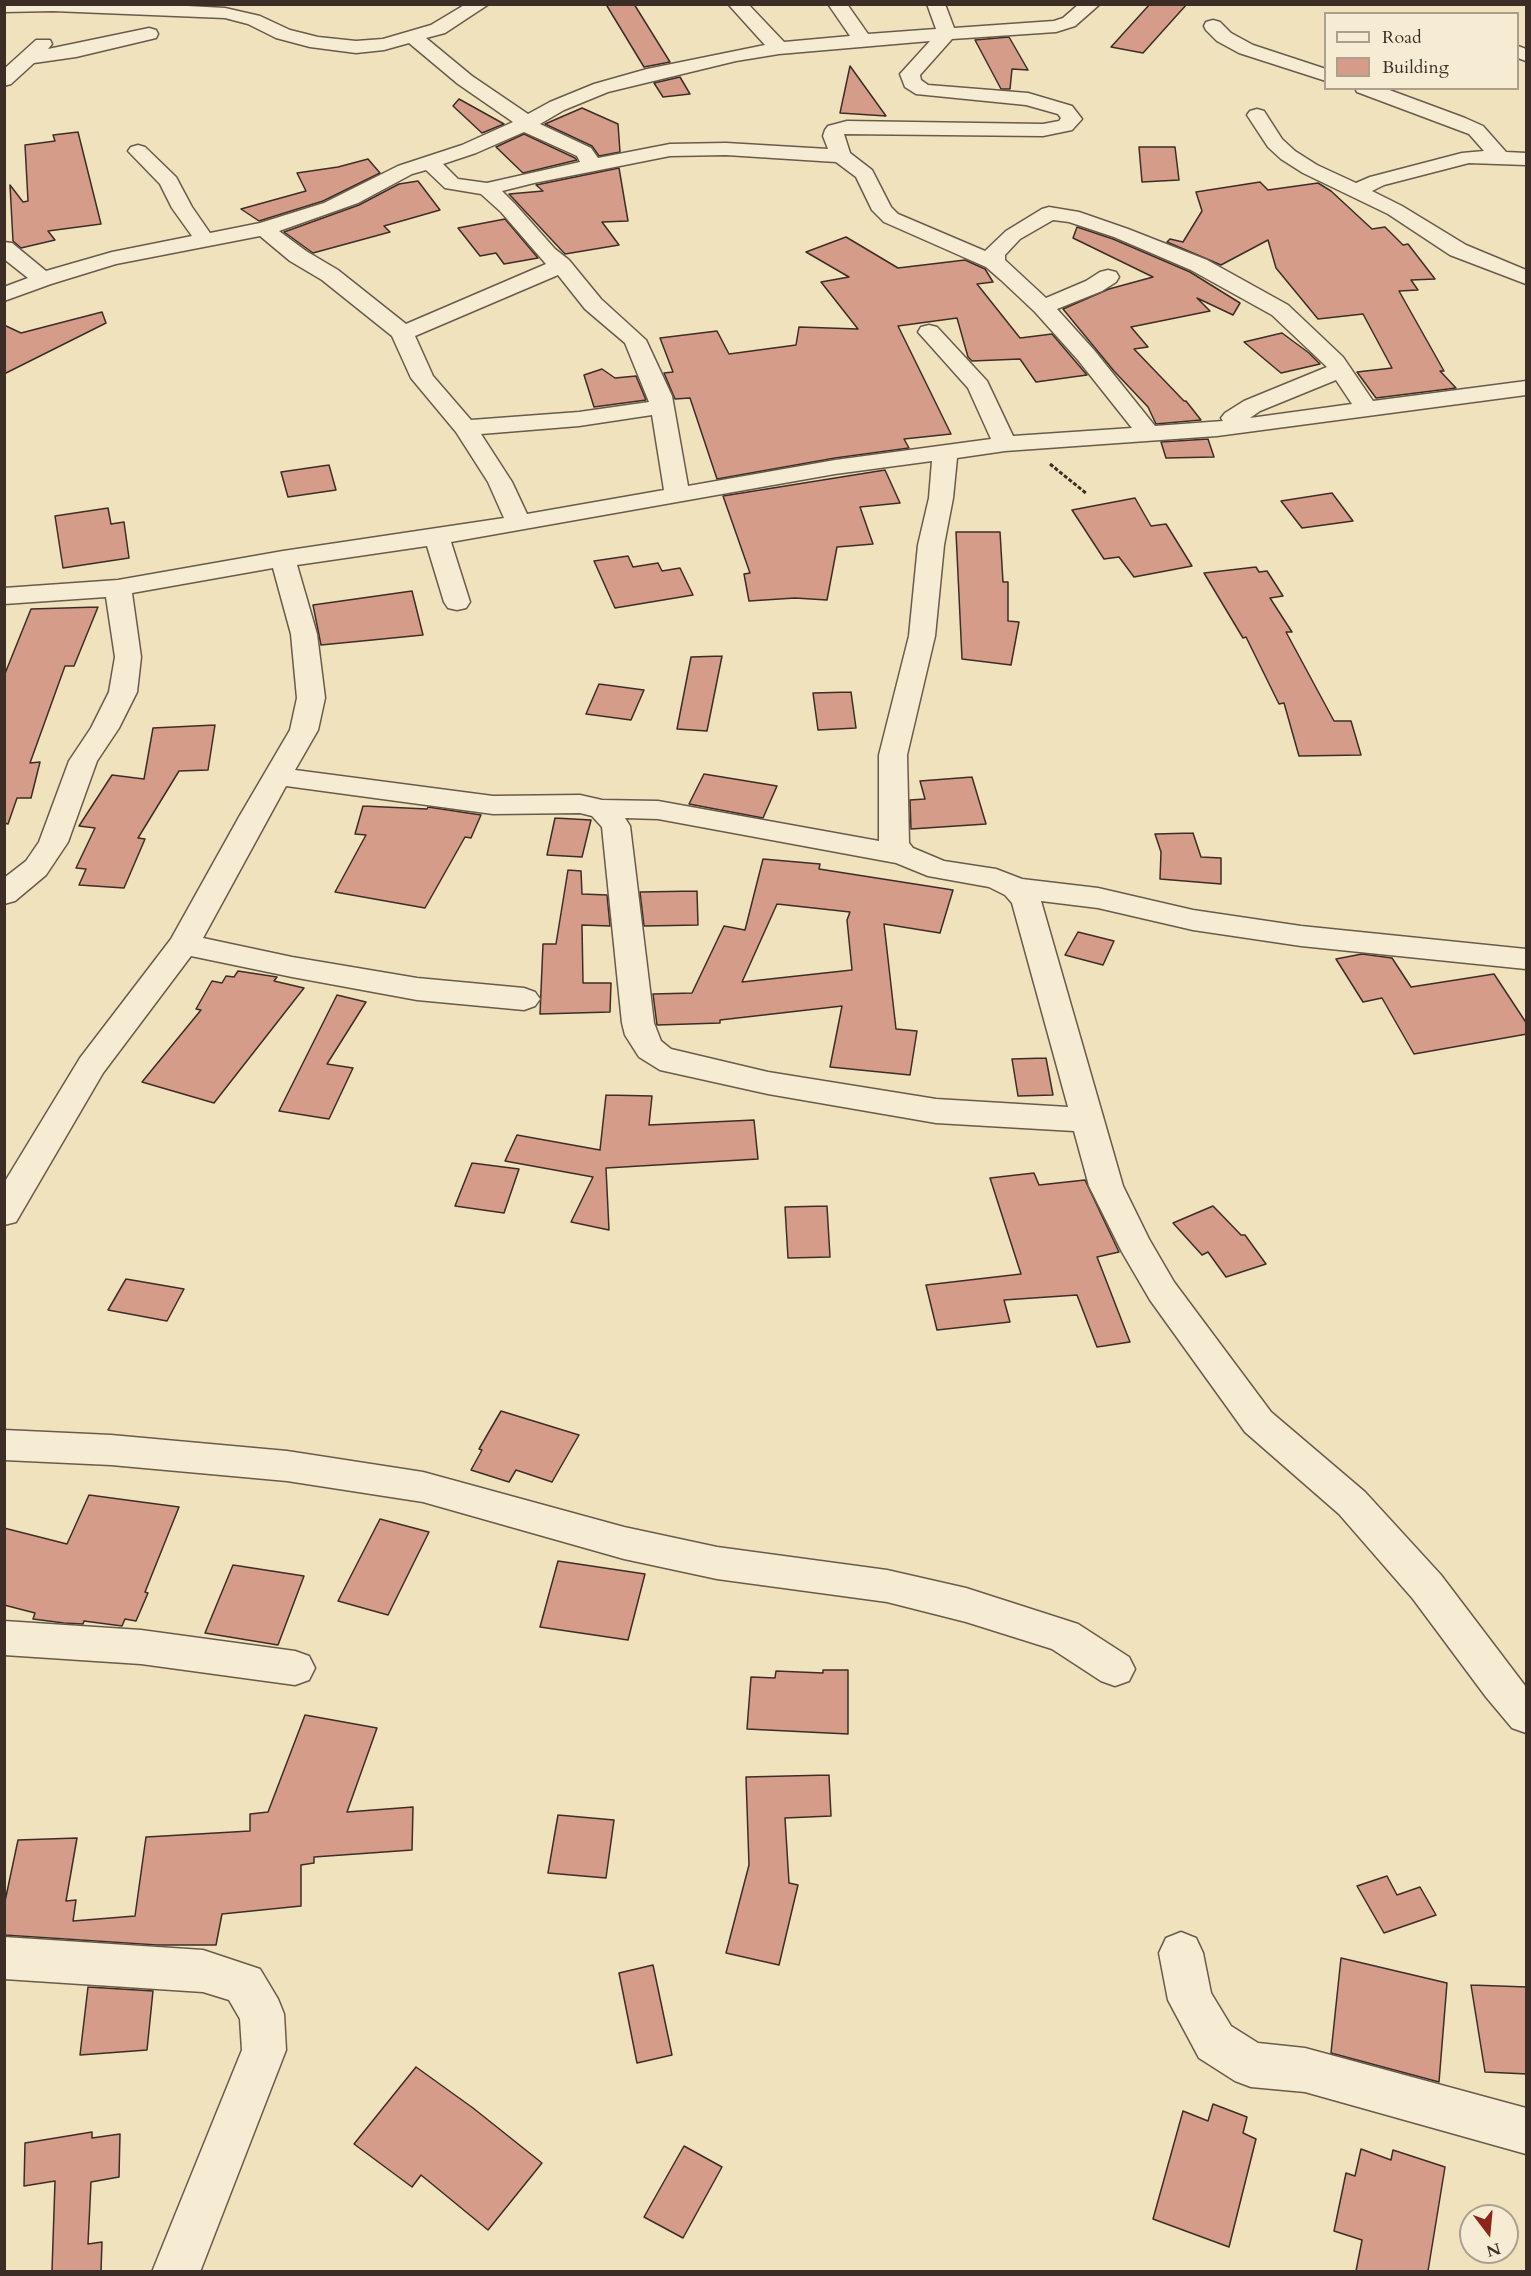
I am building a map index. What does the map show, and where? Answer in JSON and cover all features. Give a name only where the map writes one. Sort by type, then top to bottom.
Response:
[{"type":"street","points":[[4,7],[195,10],[225,13],[254,20],[283,34],[317,43],[356,47],[384,44],[438,29],[480,4]]},
{"type":"street","points":[[738,4],[779,48]]},
{"type":"street","points":[[837,4],[863,39]]},
{"type":"street","points":[[936,4],[947,33]]},
{"type":"street","points":[[4,295],[43,279],[112,258],[264,229],[351,199],[405,170],[469,149],[557,106],[601,88],[638,77],[736,55],[779,48],[863,39],[1056,26],[1069,22],[1091,4]]},
{"type":"street","points":[[4,80],[28,58],[74,8]]},
{"type":"street","points":[[1213,26],[1224,37],[1246,49],[1324,74]]},
{"type":"street","points":[[947,33],[910,74],[912,83],[923,90],[1029,99],[1065,110],[1072,119],[1065,126],[1043,130],[847,127],[835,130],[833,136],[841,156],[865,174],[882,210],[891,218],[994,262],[1043,307],[1086,355],[1148,434]]},
{"type":"street","points":[[28,58],[68,52],[149,34]]},
{"type":"street","points":[[414,37],[465,80],[524,124],[584,152],[593,166]]},
{"type":"street","points":[[1370,90],[1476,130],[1500,158]]},
{"type":"street","points":[[1257,115],[1275,142],[1288,155],[1310,169],[1395,210],[1458,250],[1527,278]]},
{"type":"street","points":[[429,162],[452,184],[487,189],[642,154],[697,149],[760,150],[841,156]]},
{"type":"street","points":[[138,151],[168,181],[182,208],[204,239]]},
{"type":"street","points":[[1357,191],[1377,181],[1453,160],[1469,157],[1527,159]]},
{"type":"street","points":[[487,189],[508,208],[547,254],[561,265],[593,304],[635,340],[657,388],[677,494]]},
{"type":"street","points":[[994,262],[994,253],[1013,234],[1049,213],[1072,216],[1199,265],[1260,297],[1285,315],[1341,370],[1366,408]]},
{"type":"street","points":[[264,229],[298,256],[330,275],[403,333],[406,345],[423,378],[465,428],[500,482],[518,521]]},
{"type":"street","points":[[4,248],[43,279]]},
{"type":"street","points":[[403,333],[475,304],[561,265]]},
{"type":"street","points":[[1043,307],[1094,286],[1108,277]]},
{"type":"street","points":[[929,332],[979,386],[1014,443]]},
{"type":"street","points":[[1217,429],[1252,406],[1341,370]]},
{"type":"street","points":[[4,596],[118,588],[283,559],[437,537],[835,467],[1014,443],[1217,429],[1527,388]]},
{"type":"street","points":[[465,428],[579,419],[662,407]]},
{"type":"street","points":[[903,855],[894,844],[892,832],[894,755],[922,636],[945,452]]},
{"type":"street","points":[[437,537],[457,603]]},
{"type":"street","points":[[7,1202],[91,1066],[184,944],[252,817],[304,729],[311,698],[304,634],[283,559]]},
{"type":"street","points":[[4,894],[36,868],[53,842],[83,761],[105,728],[123,692],[128,657],[118,588]]},
{"type":"street","points":[[278,776],[493,805],[580,804],[602,809],[658,810],[903,855],[938,869],[996,879],[1016,888],[1098,898],[1193,920],[1290,935],[1527,959]]},
{"type":"street","points":[[602,809],[616,826],[638,1023],[641,1035],[650,1049],[660,1057],[671,1062],[768,1083],[936,1111],[1087,1120]]},
{"type":"street","points":[[1016,888],[1026,901],[1106,1186],[1134,1243],[1162,1291],[1258,1422],[1352,1503],[1427,1587],[1500,1685],[1527,1715]]},
{"type":"street","points":[[184,944],[292,967],[417,989],[524,999]]},
{"type":"street","points":[[4,1445],[111,1450],[263,1463],[423,1487],[624,1543],[717,1563],[887,1586],[966,1605],[1064,1636],[1115,1669]]},
{"type":"street","points":[[4,1638],[141,1647],[295,1668]]},
{"type":"street","points":[[1181,1953],[1190,2000],[1215,2042],[1251,2065],[1305,2070],[1527,2131]]},
{"type":"street","points":[[4,1958],[203,1971],[244,1984],[262,2014],[264,2050],[176,2271]]},
{"type":"path","points":[[1014,443],[1088,494]]},
{"type":"building","points":[[608,4],[634,4],[670,62],[644,67],[607,6]]},
{"type":"building","points":[[1150,4],[1187,4],[1143,53],[1111,47]]},
{"type":"building","points":[[1009,37],[1028,70],[1012,69],[1010,89],[1001,89],[975,40]]},
{"type":"building","points":[[850,66],[886,116],[840,113]]},
{"type":"building","points":[[680,77],[690,94],[663,97],[654,83]]},
{"type":"building","points":[[459,99],[504,124],[482,133],[453,106]]},
{"type":"building","points":[[582,108],[618,124],[620,152],[599,156],[592,146],[545,124]]},
{"type":"building","points":[[78,132],[101,224],[48,231],[55,240],[21,248],[13,241],[10,185],[23,202],[28,201],[25,145],[55,141],[53,135]]},
{"type":"building","points":[[524,134],[577,160],[523,173],[496,147]]},
{"type":"building","points":[[1139,147],[1175,147],[1179,180],[1142,182]]},
{"type":"building","points":[[368,159],[380,173],[323,201],[259,221],[241,209],[306,191],[297,173],[338,167]]},
{"type":"building","points":[[619,168],[628,221],[602,222],[619,245],[565,254],[509,194],[543,191],[536,185]]},
{"type":"building","points":[[418,181],[440,210],[384,226],[390,232],[313,253],[284,232],[359,205],[399,184]]},
{"type":"building","points":[[1260,182],[1268,190],[1318,183],[1331,191],[1372,229],[1385,227],[1403,245],[1408,244],[1435,279],[1411,280],[1418,290],[1399,291],[1444,371],[1440,371],[1456,388],[1376,398],[1357,372],[1392,368],[1363,314],[1318,319],[1276,268],[1268,240],[1221,265],[1167,242],[1170,239],[1183,242],[1202,211],[1196,192]]},
{"type":"building","points":[[505,219],[538,258],[504,264],[496,253],[480,256],[458,228]]},
{"type":"building","points":[[1077,227],[1113,239],[1190,272],[1240,303],[1233,315],[1197,298],[1210,311],[1131,327],[1148,347],[1134,349],[1186,401],[1201,420],[1156,424],[1148,407],[1114,371],[1063,309],[1109,289],[1153,277],[1073,238]]},
{"type":"building","points":[[846,237],[898,268],[965,260],[985,269],[993,282],[977,284],[1020,338],[1052,334],[1087,375],[1036,382],[1020,359],[972,361],[968,357],[957,318],[898,326],[951,434],[904,439],[909,448],[835,458],[717,479],[690,398],[675,399],[664,373],[673,372],[660,338],[717,331],[729,354],[796,345],[799,327],[858,329],[821,282],[849,277],[806,252]]},
{"type":"building","points":[[102,312],[106,323],[4,374],[4,325],[21,333]]},
{"type":"building","points":[[1282,333],[1320,364],[1281,373],[1244,342]]},
{"type":"building","points":[[602,369],[615,378],[636,376],[646,400],[594,407],[584,375]]},
{"type":"building","points":[[1208,439],[1214,457],[1166,458],[1161,442]]},
{"type":"building","points":[[329,465],[336,490],[288,497],[281,472]]},
{"type":"building","points":[[885,470],[900,503],[860,507],[873,544],[837,547],[827,600],[795,598],[749,601],[744,574],[750,573],[723,496]]},
{"type":"building","points":[[1332,493],[1353,521],[1302,528],[1281,501]]},
{"type":"building","points":[[1135,498],[1151,526],[1166,524],[1192,566],[1134,577],[1119,557],[1104,559],[1072,510]]},
{"type":"building","points":[[108,508],[111,524],[124,522],[129,558],[63,568],[55,516]]},
{"type":"building","points":[[956,532],[1000,532],[1003,582],[1008,582],[1008,621],[1019,622],[1011,665],[962,659]]},
{"type":"building","points":[[628,556],[633,567],[658,563],[662,571],[680,568],[693,595],[615,608],[594,561]]},
{"type":"building","points":[[1256,567],[1259,572],[1267,571],[1283,596],[1270,598],[1292,632],[1286,632],[1334,721],[1351,721],[1361,755],[1299,756],[1284,703],[1279,704],[1246,637],[1243,638],[1204,573]]},
{"type":"building","points":[[412,591],[423,635],[321,645],[313,605]]},
{"type":"building","points":[[98,607],[74,666],[65,666],[30,763],[40,762],[31,798],[17,798],[8,824],[4,823],[4,676],[31,609]]},
{"type":"building","points":[[722,656],[707,731],[677,729],[691,657]]},
{"type":"building","points":[[599,684],[644,690],[631,720],[586,714]]},
{"type":"building","points":[[851,692],[856,728],[818,730],[813,693]]},
{"type":"building","points":[[215,725],[208,770],[179,771],[138,838],[145,839],[124,888],[79,885],[86,869],[76,868],[95,828],[79,826],[112,775],[144,779],[153,728]]},
{"type":"building","points":[[704,774],[777,786],[763,818],[689,804]]},
{"type":"building","points":[[972,777],[986,824],[911,829],[910,800],[925,799],[920,781]]},
{"type":"building","points":[[363,806],[427,809],[428,807],[481,815],[471,838],[465,837],[425,908],[335,892],[366,835],[355,834]]},
{"type":"building","points":[[555,818],[591,820],[582,857],[547,855]]},
{"type":"building","points":[[1193,833],[1201,857],[1221,858],[1221,884],[1160,879],[1161,852],[1155,834]]},
{"type":"building","points":[[763,859],[820,864],[819,869],[953,890],[940,933],[884,924],[896,1029],[917,1031],[910,1075],[830,1067],[842,1006],[720,1020],[720,1023],[657,1025],[653,994],[692,993],[724,926],[745,930]],"holes":[[[777,904],[850,912],[847,920],[852,970],[742,982]]]},
{"type":"building","points":[[568,870],[581,871],[582,894],[607,895],[610,926],[582,925],[583,983],[611,983],[610,1012],[540,1014],[543,944],[556,944]]},
{"type":"building","points":[[697,891],[698,925],[644,926],[640,892]]},
{"type":"building","points":[[1078,932],[1114,941],[1103,965],[1065,955]]},
{"type":"building","points":[[1362,954],[1392,958],[1411,987],[1494,974],[1527,1024],[1527,1034],[1414,1054],[1382,998],[1363,1002],[1336,959]]},
{"type":"building","points":[[238,971],[277,977],[274,981],[304,988],[214,1103],[142,1082],[201,1010],[196,1009],[212,981],[222,983],[226,976],[234,977]]},
{"type":"building","points":[[337,995],[366,1002],[327,1064],[353,1068],[329,1119],[279,1111]]},
{"type":"building","points":[[1046,1058],[1053,1095],[1018,1096],[1012,1059]]},
{"type":"building","points":[[606,1095],[652,1096],[649,1125],[754,1120],[758,1159],[606,1168],[609,1230],[571,1222],[593,1177],[505,1161],[517,1135],[600,1150]]},
{"type":"building","points":[[472,1163],[519,1169],[504,1213],[455,1206]]},
{"type":"building","points":[[1034,1173],[1039,1185],[1085,1180],[1119,1252],[1097,1257],[1130,1342],[1097,1347],[1077,1295],[1004,1300],[1010,1322],[937,1330],[926,1285],[1021,1274],[990,1178]]},
{"type":"building","points":[[827,1206],[830,1257],[788,1258],[785,1207]]},
{"type":"building","points":[[1213,1206],[1241,1235],[1245,1235],[1266,1264],[1226,1277],[1208,1252],[1202,1255],[1173,1223]]},
{"type":"building","points":[[126,1279],[184,1289],[167,1321],[108,1310]]},
{"type":"building","points":[[501,1411],[579,1435],[552,1482],[516,1470],[509,1482],[471,1470],[482,1450],[479,1449]]},
{"type":"building","points":[[89,1495],[179,1507],[145,1592],[148,1593],[136,1621],[125,1619],[122,1626],[84,1621],[83,1624],[64,1623],[33,1619],[35,1613],[4,1605],[4,1528],[67,1544]]},
{"type":"building","points":[[380,1519],[429,1532],[388,1615],[338,1601]]},
{"type":"building","points":[[558,1561],[645,1574],[628,1640],[540,1627]]},
{"type":"building","points":[[233,1565],[304,1576],[278,1645],[205,1633]]},
{"type":"building","points":[[823,1670],[848,1670],[848,1734],[747,1729],[751,1677],[775,1678],[776,1671],[823,1673]]},
{"type":"building","points":[[305,1715],[377,1728],[347,1812],[413,1807],[412,1850],[314,1857],[314,1863],[301,1865],[301,1906],[222,1914],[216,1945],[157,1945],[4,1935],[4,1906],[18,1840],[77,1838],[66,1901],[76,1900],[73,1921],[135,1916],[146,1837],[250,1831],[250,1814],[268,1812]]},
{"type":"building","points":[[829,1775],[831,1816],[785,1818],[789,1883],[798,1885],[779,1965],[726,1953],[749,1865],[746,1777]]},
{"type":"building","points":[[558,1815],[614,1820],[606,1878],[548,1873]]},
{"type":"building","points":[[1387,1876],[1397,1895],[1420,1887],[1436,1915],[1384,1933],[1357,1886]]},
{"type":"building","points":[[1341,1958],[1447,1983],[1439,2082],[1331,2053]]},
{"type":"building","points":[[653,1965],[672,2055],[637,2063],[619,1973]]},
{"type":"building","points":[[1471,1985],[1527,1987],[1527,2074],[1485,2072]]},
{"type":"building","points":[[88,1987],[153,1991],[147,2050],[80,2055]]},
{"type":"building","points":[[416,2067],[473,2108],[542,2163],[488,2230],[421,2175],[412,2187],[354,2144]]},
{"type":"building","points":[[1213,2104],[1247,2117],[1243,2133],[1256,2139],[1229,2247],[1153,2219],[1183,2111],[1208,2121]]},
{"type":"building","points":[[92,2132],[92,2138],[120,2134],[119,2177],[91,2182],[88,2244],[102,2242],[101,2271],[52,2271],[55,2181],[24,2186],[25,2143]]},
{"type":"building","points":[[684,2146],[722,2167],[683,2238],[644,2217]]},
{"type":"building","points":[[1361,2149],[1391,2160],[1393,2150],[1445,2167],[1428,2271],[1356,2271],[1362,2240],[1334,2231],[1346,2173],[1355,2176]]}]
